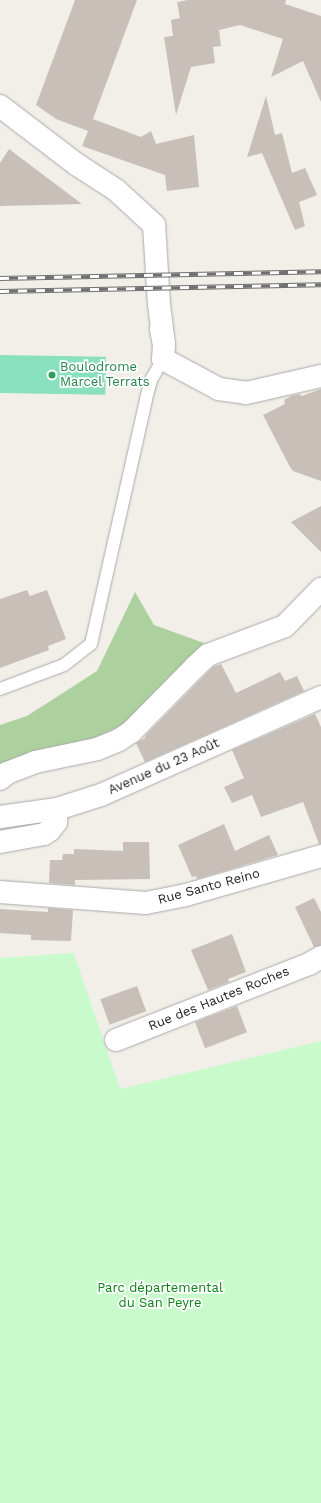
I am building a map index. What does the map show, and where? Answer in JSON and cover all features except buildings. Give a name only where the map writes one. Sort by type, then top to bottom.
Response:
[{"type":"street","points":[[0,106],[76,164],[116,190],[154,225],[162,344],[220,389],[246,393],[321,376]]},
{"type":"street","points":[[0,779],[7,773],[34,762],[97,749],[119,740],[132,732],[208,655],[285,626],[321,589]]},
{"type":"street","name":"Avenue du 23 Août","points":[[0,817],[57,809],[101,795],[321,697]]},
{"type":"street","points":[[0,842],[44,834],[50,830],[56,822],[57,809]]},
{"type":"street","name":"Rue Santo Reino","points":[[0,892],[146,903],[186,895],[321,856]]},
{"type":"street","name":"Rue des Hautes Roches","points":[[116,1040],[301,967],[321,957]]},
{"type":"lane","points":[[0,689],[64,665],[91,644],[146,399],[162,344]]},
{"type":"green space","name":"Boulodrome Marcel Terrats","points":[[0,355],[106,357],[105,395],[0,393]]},
{"type":"green space","points":[[135,592],[154,625],[204,643],[123,725],[85,742],[0,764],[0,725],[27,716],[97,671]]},
{"type":"green space","name":"Parc départemental du San Peyre","points":[[74,953],[120,1089],[321,1041],[321,1503],[0,1503],[0,958]]},
{"type":"railway","points":[[0,278],[321,271]]},
{"type":"railway","points":[[0,291],[321,284]]},
{"type":"place","name":"Boulodrome Marcel Terrats","points":[[52,375]]}]
